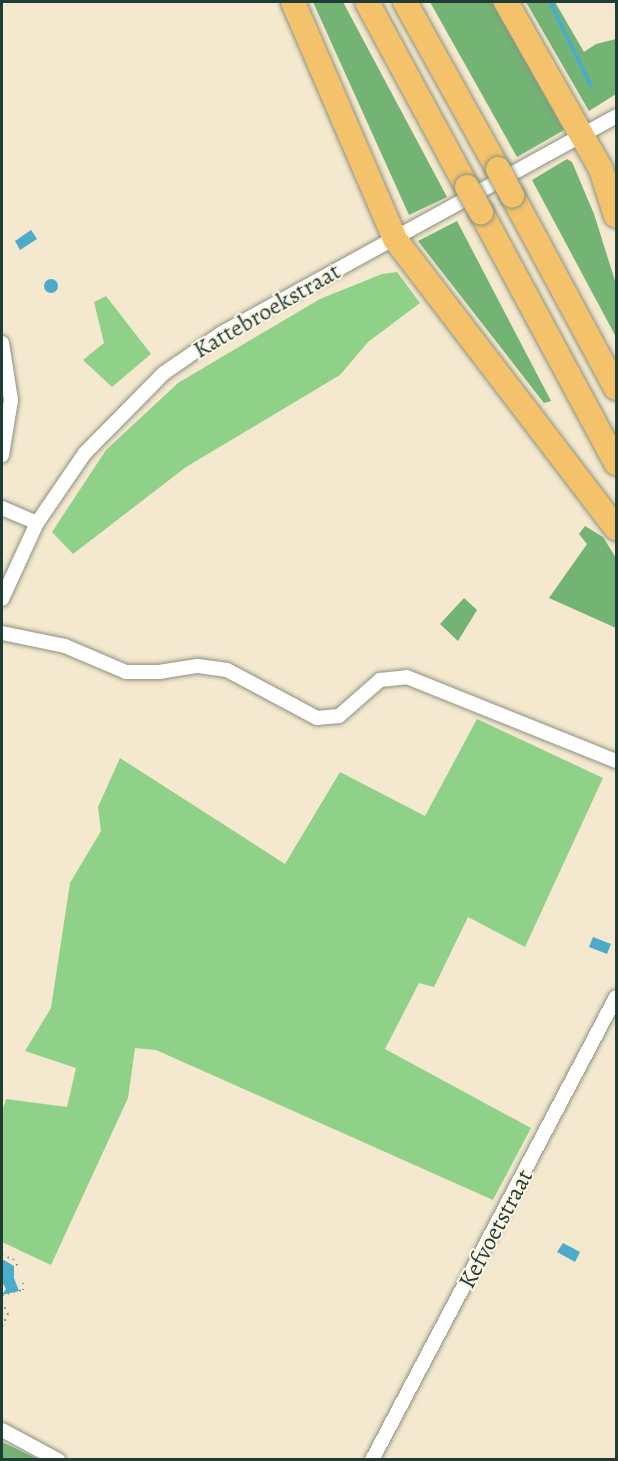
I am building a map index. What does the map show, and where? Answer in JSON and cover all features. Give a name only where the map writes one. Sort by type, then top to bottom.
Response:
[{"type":"highway","points":[[293,2],[395,239],[616,528]]},
{"type":"highway","points":[[367,2],[616,463]]},
{"type":"highway","points":[[405,2],[616,388]]},
{"type":"highway","points":[[506,2],[601,169],[616,216]]},
{"type":"street","name":"Kattebroekstraat","points":[[2,599],[37,523],[85,453],[164,373],[222,333],[616,116]]},
{"type":"street","points":[[2,343],[11,400],[2,455]]},
{"type":"street","points":[[2,508],[37,523]]},
{"type":"street","points":[[2,633],[65,646],[126,672],[159,672],[198,666],[227,669],[318,718],[339,716],[380,680],[407,677],[616,761]]},
{"type":"street","name":"Kefvoetstraat","points":[[372,1460],[616,997]]},
{"type":"street","points":[[2,1430],[58,1460]]},
{"type":"path","points":[[2,1255],[13,1259],[19,1268]]},
{"type":"path","points":[[2,1295],[23,1290],[22,1282]]},
{"type":"path","points":[[2,1302],[8,1314],[2,1327]]},
{"type":"green space","points":[[313,2],[343,2],[447,197],[409,215]]},
{"type":"green space","points":[[430,2],[492,2],[564,130],[517,157]]},
{"type":"green space","points":[[526,2],[555,2],[584,52],[596,44],[616,39],[616,94],[589,111]]},
{"type":"green space","points":[[567,159],[572,162],[594,214],[616,284],[616,337],[532,180]]},
{"type":"green space","points":[[457,221],[551,401],[544,403],[418,241]]},
{"type":"green space","points":[[397,272],[420,303],[368,342],[340,375],[186,467],[73,554],[52,532],[106,450],[178,383],[320,299],[382,274]]},
{"type":"green space","points":[[106,296],[151,354],[112,387],[83,360],[104,343],[94,302]]},
{"type":"green space","points":[[585,526],[603,537],[616,558],[616,628],[549,598],[587,544],[579,534]]},
{"type":"green space","points":[[464,598],[477,610],[458,641],[440,624]]},
{"type":"green space","points":[[477,719],[603,778],[525,947],[468,917],[434,987],[419,983],[385,1049],[531,1128],[493,1200],[156,1050],[135,1048],[128,1098],[51,1265],[2,1242],[2,1112],[6,1099],[67,1107],[76,1068],[25,1051],[51,1008],[70,883],[101,831],[98,807],[120,758],[285,864],[340,772],[425,816]]},
{"type":"green space","points":[[2,1442],[38,1459],[2,1459]]},
{"type":"water","points":[[31,230],[37,239],[20,250],[15,241]]},
{"type":"water","points":[[48,279],[54,279],[58,286],[54,293],[48,293],[44,289],[44,283]]},
{"type":"water","points":[[593,937],[611,944],[607,954],[589,947]]},
{"type":"water","points":[[563,1243],[580,1252],[575,1262],[557,1252]]},
{"type":"water","points":[[2,1259],[14,1266],[14,1278],[19,1291],[2,1295],[6,1289],[2,1282]]},
{"type":"waterway","points":[[550,2],[591,86]]}]
